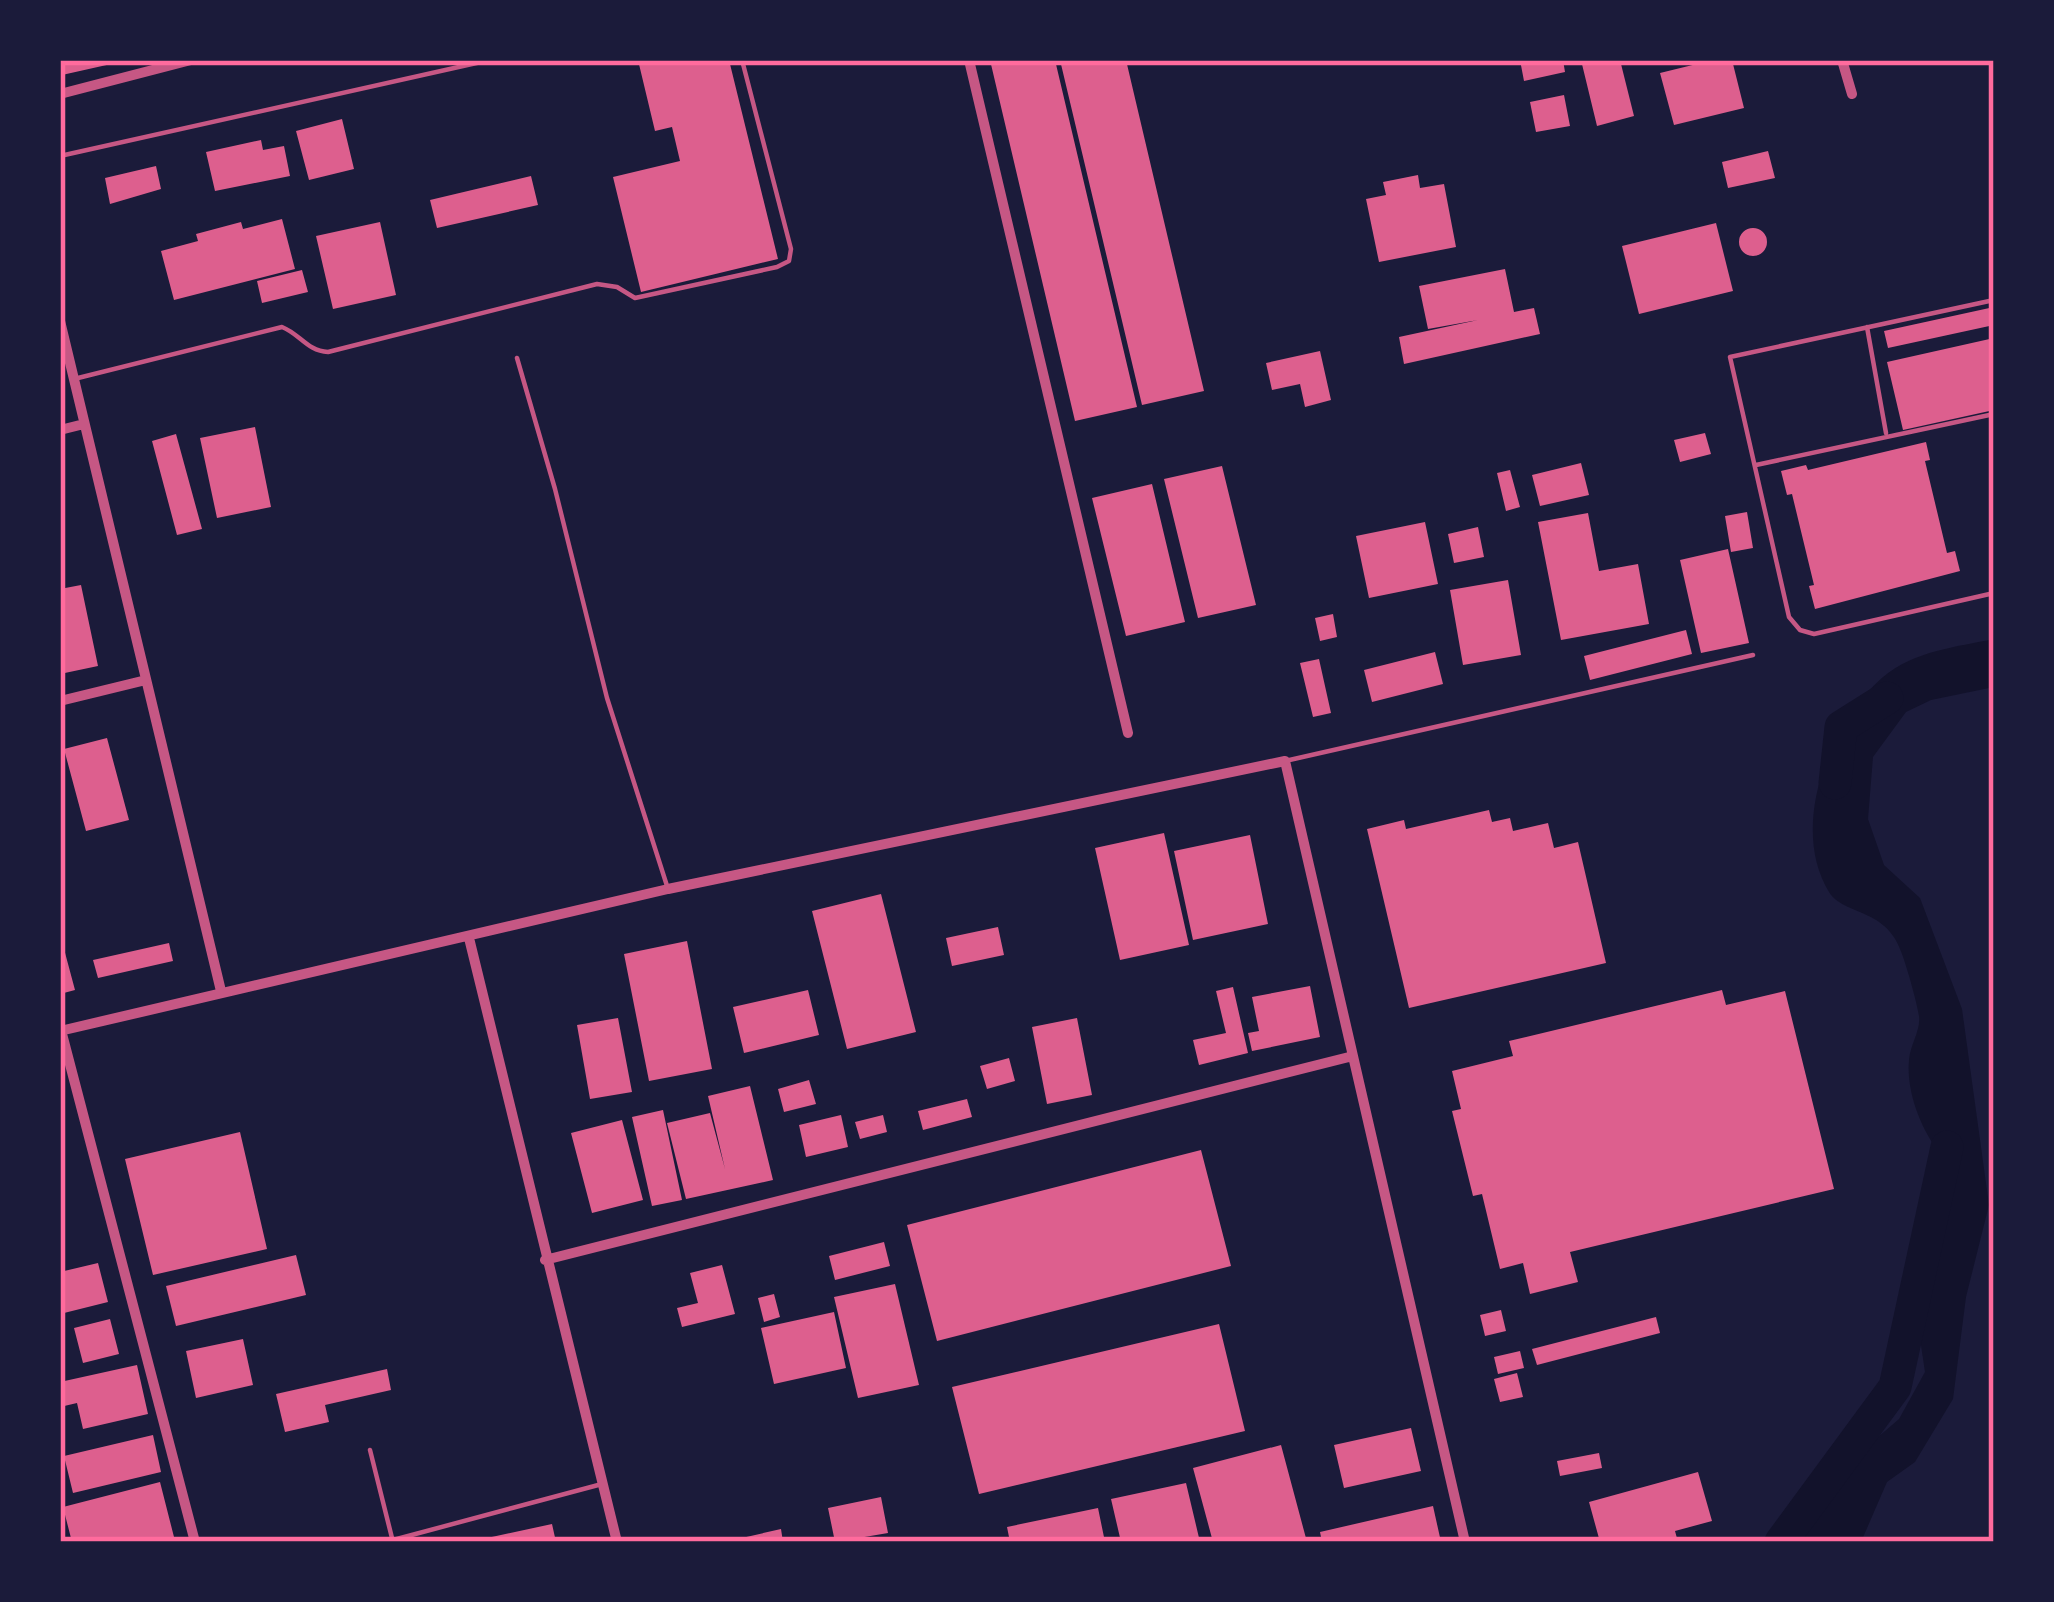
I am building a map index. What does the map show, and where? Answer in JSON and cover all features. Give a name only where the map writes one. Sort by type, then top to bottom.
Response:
[{"type":"street","points":[[60,94],[191,60]]},
{"type":"street","points":[[969,60],[1128,733]]},
{"type":"street","points":[[1842,60],[1852,94]]},
{"type":"street","points":[[60,321],[221,991]]},
{"type":"street","points":[[60,430],[84,424]]},
{"type":"street","points":[[60,700],[146,680]]},
{"type":"street","points":[[196,1542],[61,1030],[668,889],[1285,761],[1465,1542]]},
{"type":"street","points":[[469,938],[617,1542]]},
{"type":"street","points":[[545,1260],[1352,1056]]},
{"type":"lane","points":[[60,156],[490,60]]},
{"type":"lane","points":[[74,379],[282,327],[315,351],[328,352],[597,284],[617,287],[635,298],[777,267],[789,261],[791,249],[742,60]]},
{"type":"lane","points":[[1994,300],[1730,357],[1789,616],[1800,630],[1814,634],[1994,593]]},
{"type":"lane","points":[[1867,327],[1887,436]]},
{"type":"lane","points":[[517,358],[607,698],[668,889]]},
{"type":"lane","points":[[1756,465],[1994,413]]},
{"type":"lane","points":[[1285,761],[1754,655]]},
{"type":"lane","points":[[370,1450],[393,1541],[603,1484]]},
{"type":"shaded area","points":[[1994,639],[1994,687],[1931,700],[1906,712],[1873,757],[1868,819],[1884,865],[1920,898],[1962,1009],[1989,1205],[1966,1297],[1953,1399],[1915,1462],[1887,1482],[1861,1542],[1797,1542],[1843,1467],[1899,1419],[1925,1372],[1914,1299],[1921,1240],[1938,1203],[1940,1153],[1912,1097],[1909,1060],[1919,1016],[1902,954],[1886,928],[1829,892],[1813,838],[1814,808],[1821,778],[1846,721],[1883,677],[1922,656]]},
{"type":"building","points":[[60,60],[120,60],[120,62],[62,75]]},
{"type":"building","points":[[638,60],[729,60],[778,259],[641,292],[613,177],[680,161],[672,127],[655,131]]},
{"type":"building","points":[[990,60],[1055,60],[1137,407],[1075,421]]},
{"type":"building","points":[[1060,60],[1126,60],[1204,391],[1142,405]]},
{"type":"building","points":[[1520,60],[1563,60],[1565,72],[1524,81]]},
{"type":"building","points":[[1581,60],[1620,60],[1634,116],[1597,126]]},
{"type":"building","points":[[1732,60],[1744,108],[1674,125],[1660,73]]},
{"type":"building","points":[[1564,95],[1570,126],[1536,132],[1530,102]]},
{"type":"building","points":[[342,119],[354,169],[309,180],[296,131]]},
{"type":"building","points":[[261,140],[263,150],[284,146],[290,176],[215,191],[206,152]]},
{"type":"building","points":[[1768,151],[1775,178],[1728,188],[1722,162]]},
{"type":"building","points":[[156,166],[161,189],[110,204],[105,178]]},
{"type":"building","points":[[1418,175],[1420,188],[1444,184],[1456,247],[1379,262],[1366,199],[1386,195],[1383,182]]},
{"type":"building","points":[[531,176],[538,205],[437,228],[430,200]]},
{"type":"building","points":[[282,219],[295,269],[174,300],[161,251],[198,241],[196,234],[241,222],[243,229]]},
{"type":"building","points":[[380,222],[396,295],[333,309],[316,236]]},
{"type":"building","points":[[1716,223],[1733,291],[1639,314],[1622,246]]},
{"type":"building","points":[[1753,228],[1763,232],[1767,242],[1763,252],[1753,256],[1743,252],[1739,242],[1743,232]]},
{"type":"building","points":[[1505,269],[1514,312],[1534,308],[1540,334],[1404,364],[1399,337],[1478,320],[1428,329],[1419,286]]},
{"type":"building","points":[[302,270],[308,292],[262,303],[257,281]]},
{"type":"building","points":[[1994,307],[1994,325],[1888,348],[1884,331]]},
{"type":"building","points":[[1994,338],[1994,410],[1903,430],[1887,362]]},
{"type":"building","points":[[1320,351],[1331,400],[1305,407],[1300,384],[1272,390],[1266,363]]},
{"type":"building","points":[[255,427],[271,507],[217,518],[200,438]]},
{"type":"building","points":[[1705,433],[1711,454],[1680,462],[1674,440]]},
{"type":"building","points":[[176,434],[202,529],[177,535],[152,441]]},
{"type":"building","points":[[1926,442],[1930,460],[1925,461],[1947,553],[1955,551],[1960,571],[1815,609],[1809,586],[1814,585],[1792,494],[1787,495],[1781,471],[1806,465],[1808,470]]},
{"type":"building","points":[[1581,463],[1589,495],[1540,506],[1532,475]]},
{"type":"building","points":[[1222,466],[1256,605],[1198,618],[1164,479]]},
{"type":"building","points":[[1510,470],[1520,507],[1506,511],[1497,473]]},
{"type":"building","points":[[1152,484],[1185,622],[1126,636],[1092,498]]},
{"type":"building","points":[[1747,512],[1753,548],[1731,552],[1725,516]]},
{"type":"building","points":[[1588,513],[1599,571],[1638,564],[1649,624],[1561,640],[1538,522]]},
{"type":"building","points":[[1425,522],[1438,584],[1369,598],[1356,536]]},
{"type":"building","points":[[1478,527],[1484,557],[1454,563],[1448,534]]},
{"type":"building","points":[[1728,549],[1749,643],[1701,653],[1680,560]]},
{"type":"building","points":[[1508,580],[1521,655],[1463,665],[1450,590]]},
{"type":"building","points":[[81,585],[98,666],[60,674],[60,589]]},
{"type":"building","points":[[1333,614],[1337,637],[1320,641],[1315,618]]},
{"type":"building","points":[[1686,630],[1692,654],[1590,680],[1584,656]]},
{"type":"building","points":[[1435,652],[1443,684],[1372,702],[1364,670]]},
{"type":"building","points":[[1319,659],[1331,713],[1313,717],[1300,663]]},
{"type":"building","points":[[107,738],[129,820],[86,831],[64,749]]},
{"type":"building","points":[[1489,810],[1492,822],[1510,818],[1513,831],[1548,823],[1554,848],[1578,842],[1606,963],[1409,1008],[1367,829],[1404,820],[1406,829]]},
{"type":"building","points":[[1164,833],[1189,945],[1120,960],[1095,848]]},
{"type":"building","points":[[1250,835],[1268,924],[1193,940],[1174,851]]},
{"type":"building","points":[[881,894],[916,1032],[847,1049],[812,911]]},
{"type":"building","points":[[998,927],[1004,955],[952,966],[946,938]]},
{"type":"building","points":[[60,934],[75,990],[60,994]]},
{"type":"building","points":[[687,941],[712,1069],[649,1081],[624,954]]},
{"type":"building","points":[[169,943],[173,961],[98,978],[93,960]]},
{"type":"building","points":[[1310,986],[1320,1037],[1252,1051],[1248,1033],[1259,1031],[1252,997]]},
{"type":"building","points":[[1233,987],[1248,1053],[1199,1065],[1193,1040],[1226,1033],[1216,991]]},
{"type":"building","points":[[808,990],[819,1035],[744,1053],[733,1007]]},
{"type":"building","points":[[1722,990],[1726,1005],[1785,991],[1834,1189],[1570,1252],[1578,1282],[1530,1294],[1523,1263],[1500,1269],[1482,1194],[1473,1196],[1452,1111],[1461,1109],[1452,1071],[1513,1056],[1509,1041]]},
{"type":"building","points":[[618,1018],[632,1092],[590,1099],[577,1025]]},
{"type":"building","points":[[1077,1018],[1092,1095],[1047,1104],[1032,1027]]},
{"type":"building","points":[[1009,1058],[1015,1081],[987,1089],[980,1066]]},
{"type":"building","points":[[809,1080],[816,1104],[784,1112],[778,1089]]},
{"type":"building","points":[[750,1086],[773,1180],[686,1199],[667,1123],[710,1113],[725,1169],[708,1096]]},
{"type":"building","points":[[967,1099],[972,1117],[923,1130],[918,1111]]},
{"type":"building","points":[[663,1110],[682,1200],[652,1206],[632,1117]]},
{"type":"building","points":[[841,1115],[848,1147],[806,1157],[799,1125]]},
{"type":"building","points":[[883,1115],[887,1132],[860,1139],[855,1122]]},
{"type":"building","points":[[622,1120],[643,1200],[592,1213],[571,1133]]},
{"type":"building","points":[[240,1132],[267,1249],[153,1275],[125,1159]]},
{"type":"building","points":[[1201,1150],[1231,1266],[937,1341],[907,1225]]},
{"type":"building","points":[[884,1242],[890,1266],[835,1280],[829,1256]]},
{"type":"building","points":[[296,1255],[306,1295],[176,1326],[166,1286]]},
{"type":"building","points":[[98,1263],[108,1302],[60,1314],[60,1272]]},
{"type":"building","points":[[722,1265],[735,1314],[682,1327],[677,1308],[698,1303],[690,1273]]},
{"type":"building","points":[[895,1284],[919,1385],[858,1398],[834,1297]]},
{"type":"building","points":[[774,1294],[780,1317],[764,1322],[758,1298]]},
{"type":"building","points":[[1501,1310],[1506,1331],[1485,1336],[1480,1315]]},
{"type":"building","points":[[834,1312],[846,1368],[774,1384],[761,1328]]},
{"type":"building","points":[[1656,1317],[1660,1333],[1537,1365],[1532,1349]]},
{"type":"building","points":[[110,1319],[119,1354],[83,1363],[74,1328]]},
{"type":"building","points":[[1219,1324],[1245,1431],[979,1494],[952,1387]]},
{"type":"building","points":[[243,1339],[253,1385],[196,1398],[186,1351]]},
{"type":"building","points":[[1520,1351],[1524,1368],[1498,1374],[1494,1357]]},
{"type":"building","points":[[137,1365],[148,1414],[83,1429],[77,1403],[60,1407],[60,1382]]},
{"type":"building","points":[[387,1369],[391,1390],[325,1405],[329,1422],[285,1432],[276,1394]]},
{"type":"building","points":[[1517,1373],[1523,1397],[1500,1402],[1494,1379]]},
{"type":"building","points":[[1411,1428],[1421,1471],[1344,1488],[1334,1445]]},
{"type":"building","points":[[153,1435],[161,1472],[73,1493],[64,1456]]},
{"type":"building","points":[[1281,1445],[1307,1542],[1213,1542],[1193,1468]]},
{"type":"building","points":[[1599,1453],[1602,1468],[1560,1476],[1557,1461]]},
{"type":"building","points":[[1698,1472],[1712,1521],[1675,1531],[1678,1542],[1600,1542],[1589,1502]]},
{"type":"building","points":[[160,1482],[174,1537],[156,1542],[72,1542],[63,1507]]},
{"type":"building","points":[[1186,1483],[1200,1542],[1121,1542],[1111,1499]]},
{"type":"building","points":[[881,1497],[888,1533],[835,1542],[828,1508]]},
{"type":"building","points":[[1433,1506],[1441,1542],[1322,1542],[1320,1532]]},
{"type":"building","points":[[1098,1508],[1105,1542],[1010,1542],[1007,1527]]},
{"type":"building","points":[[552,1524],[556,1542],[478,1540]]},
{"type":"building","points":[[781,1529],[783,1542],[733,1542],[733,1540]]},
{"type":"waterway","points":[[1835,783],[1841,727],[1887,698]]},
{"type":"waterway","points":[[1781,1542],[1895,1387],[1947,1147]]}]
